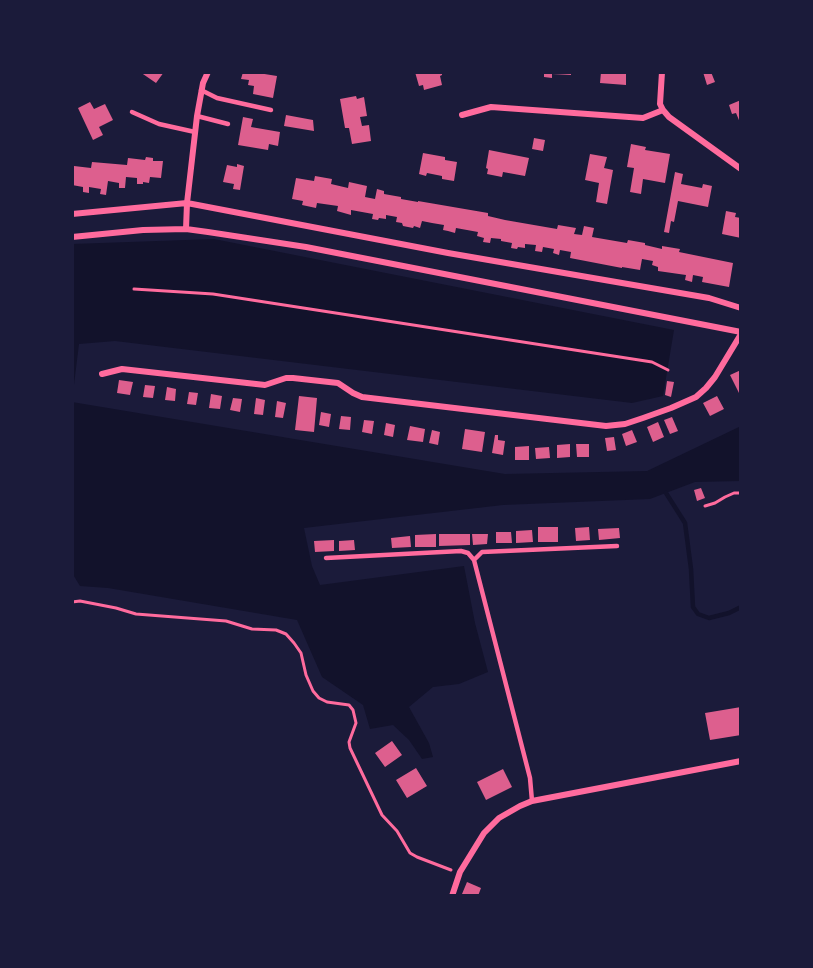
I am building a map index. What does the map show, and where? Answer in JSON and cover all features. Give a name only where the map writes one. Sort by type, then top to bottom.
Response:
[{"type":"street","points":[[186,229],[197,116],[202,83],[208,72]]},
{"type":"street","points":[[662,72],[660,104],[663,110],[669,117],[741,169]]},
{"type":"street","points":[[462,115],[491,107],[643,118],[663,110]]},
{"type":"street","points":[[72,214],[187,203],[448,253],[709,298],[741,308]]},
{"type":"street","points":[[72,237],[143,230],[186,229],[317,249],[741,333],[715,377],[696,397],[625,424],[606,426],[362,397],[338,383],[293,378],[265,385],[122,369],[102,374]]},
{"type":"street","points":[[452,896],[460,872],[490,826],[520,806],[532,801],[741,761]]},
{"type":"lane","points":[[201,90],[217,98],[271,110]]},
{"type":"lane","points":[[132,112],[159,124],[195,132]]},
{"type":"lane","points":[[197,116],[228,124]]},
{"type":"lane","points":[[474,560],[483,552],[617,546]]},
{"type":"lane","points":[[326,558],[468,552],[474,560],[530,778],[532,801]]},
{"type":"path","points":[[134,289],[213,294],[652,362],[668,370]]},
{"type":"path","points":[[705,506],[734,493],[741,493]]},
{"type":"path","points":[[72,602],[80,601],[136,614],[226,621],[252,629],[276,630],[286,634],[301,653],[306,675],[319,698],[327,702],[349,705],[353,710],[357,723],[349,742],[350,748],[382,815],[397,831],[410,853],[442,868],[460,872]]},
{"type":"shaded area","points":[[214,239],[674,330],[663,396],[632,403],[115,341],[79,344],[72,401],[72,244]]},
{"type":"shaded area","points":[[72,402],[505,474],[647,471],[741,426],[741,481],[695,482],[650,499],[503,505],[304,528],[312,566],[320,585],[464,566],[475,623],[488,672],[459,684],[433,687],[409,707],[429,743],[433,757],[422,759],[409,740],[393,725],[370,729],[363,705],[322,677],[297,620],[108,588],[80,586],[72,573]]},
{"type":"building","points":[[140,72],[164,72],[156,83]]},
{"type":"building","points":[[243,72],[277,76],[273,98],[253,94],[254,86],[248,85],[249,80],[241,79]]},
{"type":"building","points":[[415,72],[442,72],[440,76],[442,85],[424,90],[423,85],[419,86]]},
{"type":"building","points":[[544,72],[571,72],[571,75],[552,74],[552,78],[544,77]]},
{"type":"building","points":[[601,72],[623,72],[626,74],[626,85],[600,83]]},
{"type":"building","points":[[703,72],[711,72],[715,82],[707,85]]},
{"type":"building","points":[[356,96],[357,99],[364,97],[367,116],[360,117],[362,126],[369,125],[371,141],[352,144],[349,128],[345,128],[340,99]]},
{"type":"building","points":[[741,100],[741,125],[736,113],[732,114],[729,105]]},
{"type":"building","points":[[90,102],[94,109],[105,104],[113,120],[99,127],[103,135],[93,140],[78,108]]},
{"type":"building","points":[[286,115],[313,120],[314,131],[284,126]]},
{"type":"building","points":[[243,117],[253,119],[251,127],[280,132],[278,146],[269,144],[268,150],[238,145]]},
{"type":"building","points":[[534,138],[545,140],[543,151],[532,149]]},
{"type":"building","points":[[631,144],[646,147],[645,150],[670,154],[665,183],[643,179],[641,194],[630,192],[634,168],[627,167]]},
{"type":"building","points":[[489,150],[529,158],[525,176],[503,172],[502,177],[487,174]]},
{"type":"building","points":[[423,153],[457,162],[454,181],[427,173],[426,176],[419,174]]},
{"type":"building","points":[[590,154],[607,157],[604,168],[613,170],[607,204],[596,202],[599,183],[585,180]]},
{"type":"building","points":[[146,157],[153,158],[153,161],[163,161],[161,178],[150,177],[149,183],[137,184],[137,178],[126,177],[125,188],[119,188],[119,183],[108,181],[106,195],[100,194],[101,189],[89,187],[89,193],[83,192],[83,187],[72,185],[74,166],[91,168],[92,162],[127,165],[128,158],[145,160]]},
{"type":"building","points":[[237,164],[244,166],[240,190],[233,189],[234,184],[223,182],[227,165],[237,167]]},
{"type":"building","points":[[675,172],[683,174],[681,184],[702,188],[703,184],[712,186],[708,207],[678,201],[674,222],[671,221],[669,233],[664,232]]},
{"type":"building","points":[[315,176],[332,179],[331,184],[348,188],[349,182],[367,186],[365,197],[375,199],[377,189],[384,191],[384,194],[401,197],[401,199],[488,213],[488,216],[505,220],[557,229],[558,225],[576,228],[574,234],[582,235],[584,226],[594,228],[592,237],[627,243],[628,240],[662,249],[662,246],[680,249],[679,252],[733,263],[729,287],[702,282],[703,277],[693,275],[692,282],[685,280],[686,275],[658,271],[658,267],[652,265],[653,261],[642,259],[640,270],[622,268],[570,258],[571,252],[560,250],[559,255],[553,253],[554,249],[543,247],[542,252],[535,251],[536,245],[525,244],[525,248],[518,247],[517,249],[511,248],[512,243],[501,241],[501,239],[491,238],[490,243],[483,242],[484,238],[477,236],[478,232],[456,228],[455,233],[443,230],[444,225],[422,221],[420,228],[414,226],[413,228],[396,222],[397,217],[386,215],[386,219],[372,219],[373,214],[351,210],[351,215],[337,211],[338,206],[317,203],[316,208],[302,205],[303,201],[292,199],[296,178],[314,181]]},
{"type":"building","points":[[726,211],[736,213],[735,217],[741,218],[741,238],[722,234]]},
{"type":"building","points":[[741,370],[741,397],[730,375]]},
{"type":"building","points":[[119,380],[133,382],[130,395],[117,393]]},
{"type":"building","points":[[667,381],[674,382],[671,397],[665,395]]},
{"type":"building","points":[[145,385],[155,386],[153,398],[143,397]]},
{"type":"building","points":[[167,387],[176,389],[175,401],[165,400]]},
{"type":"building","points":[[189,392],[198,393],[196,405],[187,404]]},
{"type":"building","points":[[211,394],[222,396],[220,409],[209,408]]},
{"type":"building","points":[[299,396],[317,398],[314,432],[295,430]]},
{"type":"building","points":[[717,396],[724,409],[710,416],[703,403]]},
{"type":"building","points":[[233,398],[242,399],[240,412],[230,410]]},
{"type":"building","points":[[256,398],[265,400],[263,415],[254,414]]},
{"type":"building","points":[[277,401],[286,403],[283,418],[275,417]]},
{"type":"building","points":[[321,412],[331,414],[329,427],[319,425]]},
{"type":"building","points":[[341,416],[351,417],[350,430],[339,429]]},
{"type":"building","points":[[672,417],[678,431],[670,434],[664,420]]},
{"type":"building","points":[[364,420],[374,421],[372,434],[362,432]]},
{"type":"building","points":[[658,422],[664,437],[653,442],[647,427]]},
{"type":"building","points":[[386,423],[395,425],[393,437],[384,435]]},
{"type":"building","points":[[410,426],[425,429],[423,442],[407,440]]},
{"type":"building","points":[[465,429],[485,432],[482,452],[462,449]]},
{"type":"building","points":[[432,430],[440,432],[438,445],[429,443]]},
{"type":"building","points":[[632,430],[637,442],[626,446],[622,434]]},
{"type":"building","points":[[495,435],[498,435],[498,440],[505,441],[503,455],[492,453]]},
{"type":"building","points":[[614,437],[616,450],[607,451],[605,438]]},
{"type":"building","points":[[570,444],[570,457],[557,458],[557,445]]},
{"type":"building","points":[[576,444],[589,444],[589,457],[577,457]]},
{"type":"building","points":[[529,446],[529,460],[515,460],[515,447]]},
{"type":"building","points":[[549,447],[550,458],[536,459],[535,448]]},
{"type":"building","points":[[701,488],[705,498],[697,501],[694,490]]},
{"type":"building","points":[[538,527],[558,527],[558,542],[538,542]]},
{"type":"building","points":[[589,527],[590,540],[576,541],[575,528]]},
{"type":"building","points":[[619,528],[620,538],[599,540],[598,529]]},
{"type":"building","points":[[532,530],[533,542],[516,543],[516,531]]},
{"type":"building","points":[[496,532],[511,532],[512,543],[496,543]]},
{"type":"building","points":[[436,534],[436,547],[415,547],[415,535]]},
{"type":"building","points":[[439,534],[470,534],[470,545],[439,546]]},
{"type":"building","points":[[472,534],[488,534],[487,544],[473,545]]},
{"type":"building","points":[[410,536],[411,547],[392,548],[391,538]]},
{"type":"building","points":[[334,540],[334,551],[315,552],[314,541]]},
{"type":"building","points":[[354,540],[355,550],[339,551],[339,541]]},
{"type":"building","points":[[741,707],[741,735],[710,740],[705,713]]},
{"type":"building","points":[[392,741],[402,755],[385,767],[375,753]]},
{"type":"building","points":[[416,768],[427,786],[407,798],[396,780]]},
{"type":"building","points":[[503,769],[512,787],[486,800],[477,782]]},
{"type":"building","points":[[467,882],[481,888],[478,896],[462,894]]},
{"type":"waterway","points":[[666,493],[685,523],[693,607],[698,614],[709,618],[741,607]]}]
